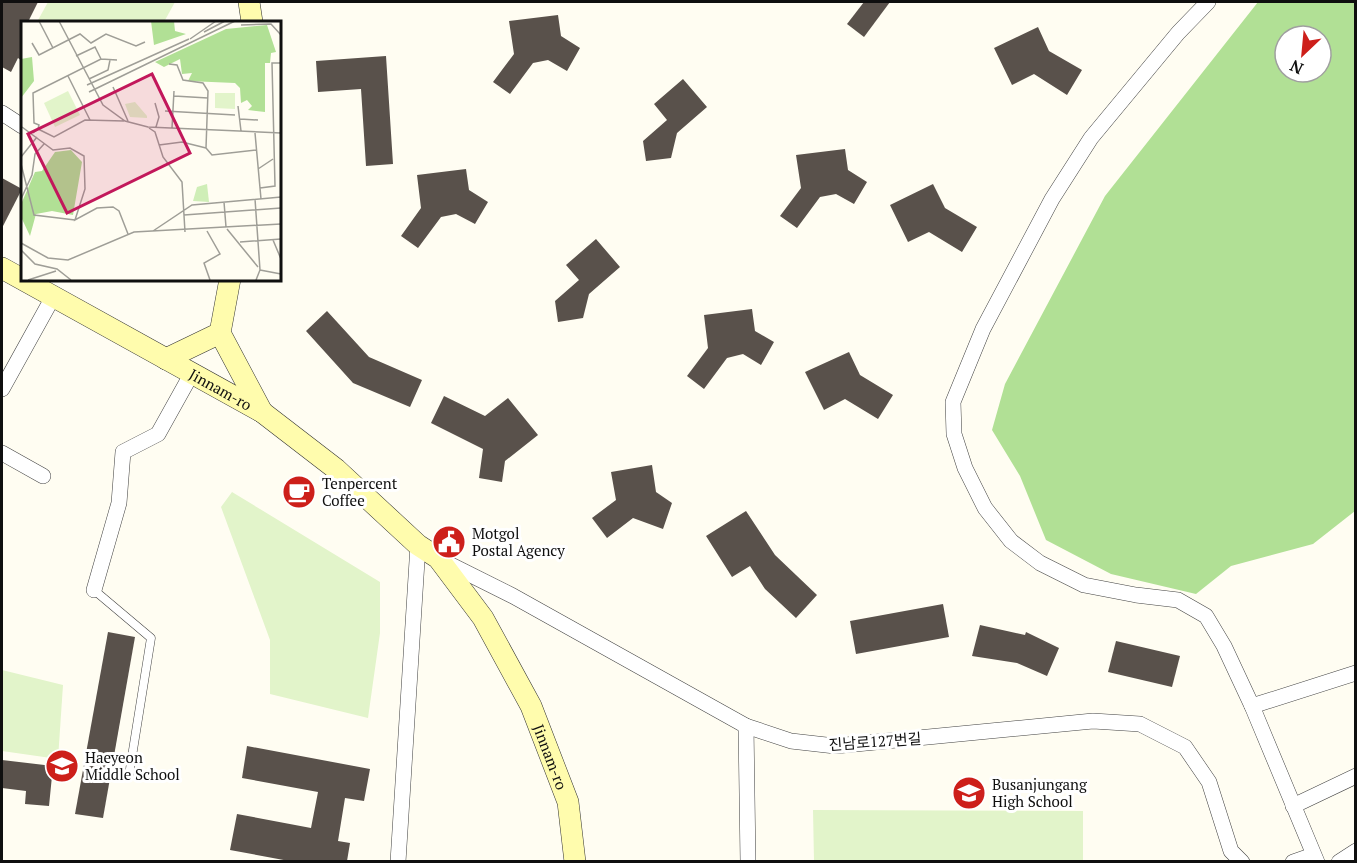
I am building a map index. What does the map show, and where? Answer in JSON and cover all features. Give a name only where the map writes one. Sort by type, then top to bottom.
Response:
[{"type":"main road","points":[[249,2],[252,21]]},
{"type":"main road","name":"Jinnam-ro","points":[[2,268],[21,279]]},
{"type":"main road","name":"Jinnam-ro","points":[[23,280],[262,412],[336,469],[418,545],[438,558],[483,618],[531,706],[568,802],[575,861]]},
{"type":"main road","points":[[230,280],[220,333],[262,412]]},
{"type":"main road","points":[[166,359],[220,333]]},
{"type":"street","points":[[1208,2],[1178,33],[1091,138],[1052,200],[983,328],[953,402],[954,434],[965,468],[985,508],[1011,541],[1040,563],[1084,585],[1178,600],[1206,616],[1224,646],[1252,706],[1315,858],[1293,861]]},
{"type":"street","points":[[2,113],[21,125]]},
{"type":"street","points":[[2,389],[53,297]]},
{"type":"street","points":[[94,590],[119,503],[123,452],[158,434],[192,373]]},
{"type":"street","points":[[2,453],[43,476]]},
{"type":"street","points":[[398,861],[418,545]]},
{"type":"street","name":"진남로127번길","points":[[438,558],[513,596],[746,726],[791,741],[835,746],[1093,721],[1140,724],[1185,747],[1209,782],[1231,851],[1242,861]]},
{"type":"street","points":[[1252,706],[1356,673]]},
{"type":"street","points":[[746,726],[748,861]]},
{"type":"street","points":[[1293,806],[1356,776]]},
{"type":"street","points":[[1339,861],[1356,851]]},
{"type":"lane","points":[[94,590],[151,638],[129,775]]},
{"type":"green space","points":[[48,2],[175,2],[165,21],[38,21]]},
{"type":"green space","points":[[1258,2],[1355,2],[1355,511],[1313,544],[1231,566],[1196,594],[1111,574],[1046,540],[1020,476],[992,430],[1005,384],[1105,196]]},
{"type":"green space","points":[[232,492],[380,582],[380,633],[368,718],[270,694],[270,640],[221,507]]},
{"type":"green space","points":[[2,670],[63,685],[58,759],[2,751]]},
{"type":"green space","points":[[813,810],[1083,811],[1083,861],[814,861]]},
{"type":"building","points":[[2,2],[38,2],[28,21],[21,21],[21,60],[18,58],[11,72],[2,67]]},
{"type":"building","points":[[864,2],[890,2],[864,37],[847,24]]},
{"type":"building","points":[[558,15],[561,36],[580,48],[567,71],[548,60],[533,63],[510,94],[493,82],[514,54],[509,21]]},
{"type":"building","points":[[1038,27],[1049,51],[1082,70],[1067,95],[1034,74],[1012,85],[994,48]]},
{"type":"building","points":[[386,56],[393,164],[366,166],[361,89],[318,92],[316,61]]},
{"type":"building","points":[[683,79],[707,107],[677,133],[671,158],[646,161],[643,141],[667,120],[654,104]]},
{"type":"building","points":[[845,149],[848,170],[867,182],[854,204],[836,194],[820,197],[797,228],[780,216],[801,188],[796,155]]},
{"type":"building","points":[[466,169],[469,190],[488,202],[475,224],[456,214],[441,217],[418,248],[401,236],[421,208],[417,175]]},
{"type":"building","points":[[2,178],[21,188],[21,191],[2,228]]},
{"type":"building","points":[[933,184],[945,208],[977,227],[962,252],[929,232],[908,242],[890,205]]},
{"type":"building","points":[[596,239],[620,267],[589,294],[583,318],[558,322],[555,301],[579,280],[566,265]]},
{"type":"building","points":[[752,309],[755,331],[774,342],[761,365],[743,354],[727,358],[704,389],[687,376],[708,348],[704,315]]},
{"type":"building","points":[[327,311],[369,357],[422,380],[410,407],[353,383],[306,331]]},
{"type":"building","points":[[849,352],[860,375],[893,395],[878,419],[845,399],[824,410],[805,372]]},
{"type":"building","points":[[444,396],[485,416],[508,398],[538,435],[505,461],[502,482],[479,478],[483,449],[431,423]]},
{"type":"building","points":[[652,465],[656,492],[672,503],[663,529],[633,518],[607,538],[592,518],[616,500],[611,472]]},
{"type":"building","points":[[746,511],[775,555],[817,595],[796,618],[765,589],[750,566],[732,577],[706,536]]},
{"type":"building","points":[[943,604],[949,637],[856,654],[850,621]]},
{"type":"building","points":[[980,625],[1025,635],[1026,632],[1059,648],[1047,676],[1017,663],[972,656]]},
{"type":"building","points":[[108,632],[135,637],[103,818],[75,814]]},
{"type":"building","points":[[1116,641],[1180,656],[1172,687],[1108,672]]},
{"type":"building","points":[[247,746],[370,769],[364,801],[345,798],[338,841],[350,843],[347,861],[289,861],[230,850],[237,814],[311,828],[318,792],[242,778]]},
{"type":"building","points":[[2,760],[53,766],[49,806],[25,804],[26,791],[2,788]]},
{"type":"place","name":"Tenpercent Coffee","points":[[299,492]]},
{"type":"place","name":"Motgol Postal Agency","points":[[449,542]]},
{"type":"place","name":"Haeyeon Middle School","points":[[62,766]]},
{"type":"place","name":"Busanjungang High School","points":[[969,793]]}]
